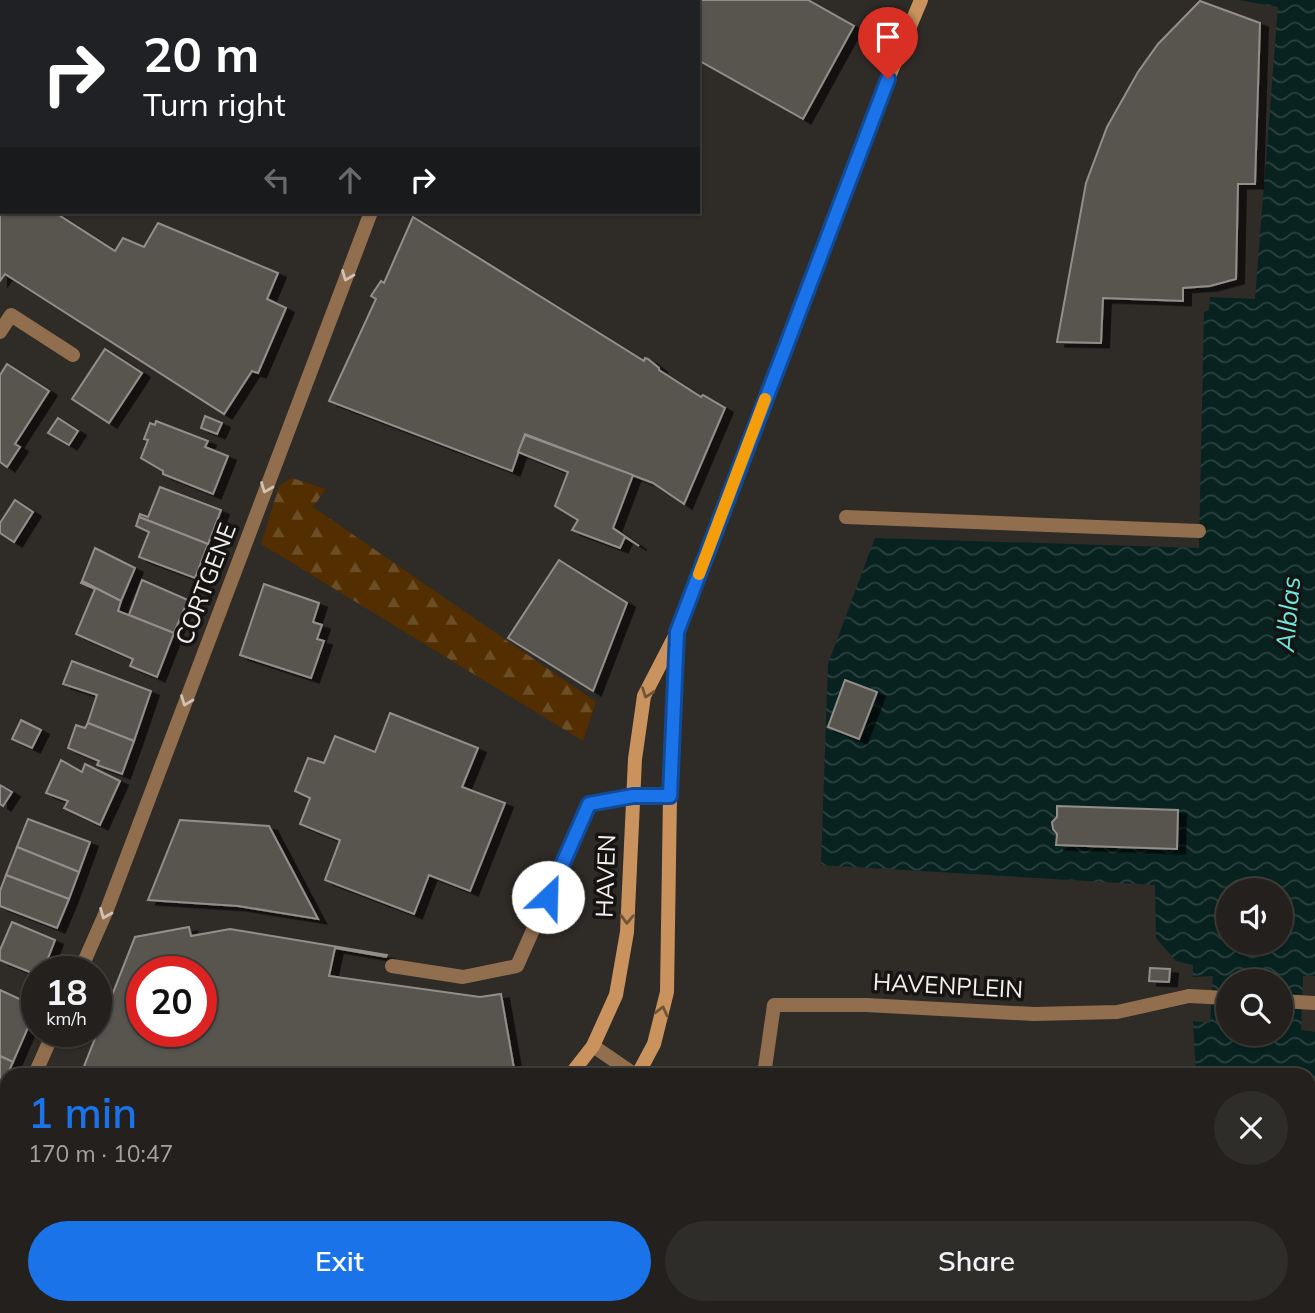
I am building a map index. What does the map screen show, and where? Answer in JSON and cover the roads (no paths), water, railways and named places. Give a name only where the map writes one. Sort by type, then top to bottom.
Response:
[{"type":"street","name":"HAVEN","points":[[575,1068],[593,1046],[616,995],[627,932],[635,759],[644,696],[677,632],[883,92],[921,0]]},
{"type":"street","name":"CORTGENE","points":[[87,956],[106,912],[370,214]]},
{"type":"street","points":[[0,332],[11,315],[73,355]]},
{"type":"street","points":[[846,517],[1199,531]]},
{"type":"street","name":"HAVEN","points":[[640,1068],[654,1044],[667,992],[670,796],[677,632]]},
{"type":"street","points":[[392,966],[463,977],[517,967],[589,804],[633,796],[670,796]]},
{"type":"street","name":"HAVENPLEIN","points":[[765,1068],[774,1005],[866,1005],[1034,1014],[1117,1012],[1189,996],[1216,997]]},
{"type":"street","points":[[1293,1002],[1315,1003]]},
{"type":"street","points":[[593,1046],[627,1068]]},
{"type":"street","points":[[38,1068],[47,1047]]},
{"type":"water","name":"Alblas","points":[[1239,0],[1315,0],[1315,976],[1303,976],[1301,1030],[1315,1032],[1315,1068],[1196,1068],[1193,1021],[1210,1023],[1213,976],[1193,977],[1193,965],[1176,961],[1156,938],[1155,885],[821,865],[828,664],[875,538],[1199,548],[1204,312],[1209,310],[1210,297],[1255,299],[1278,7]]}]
